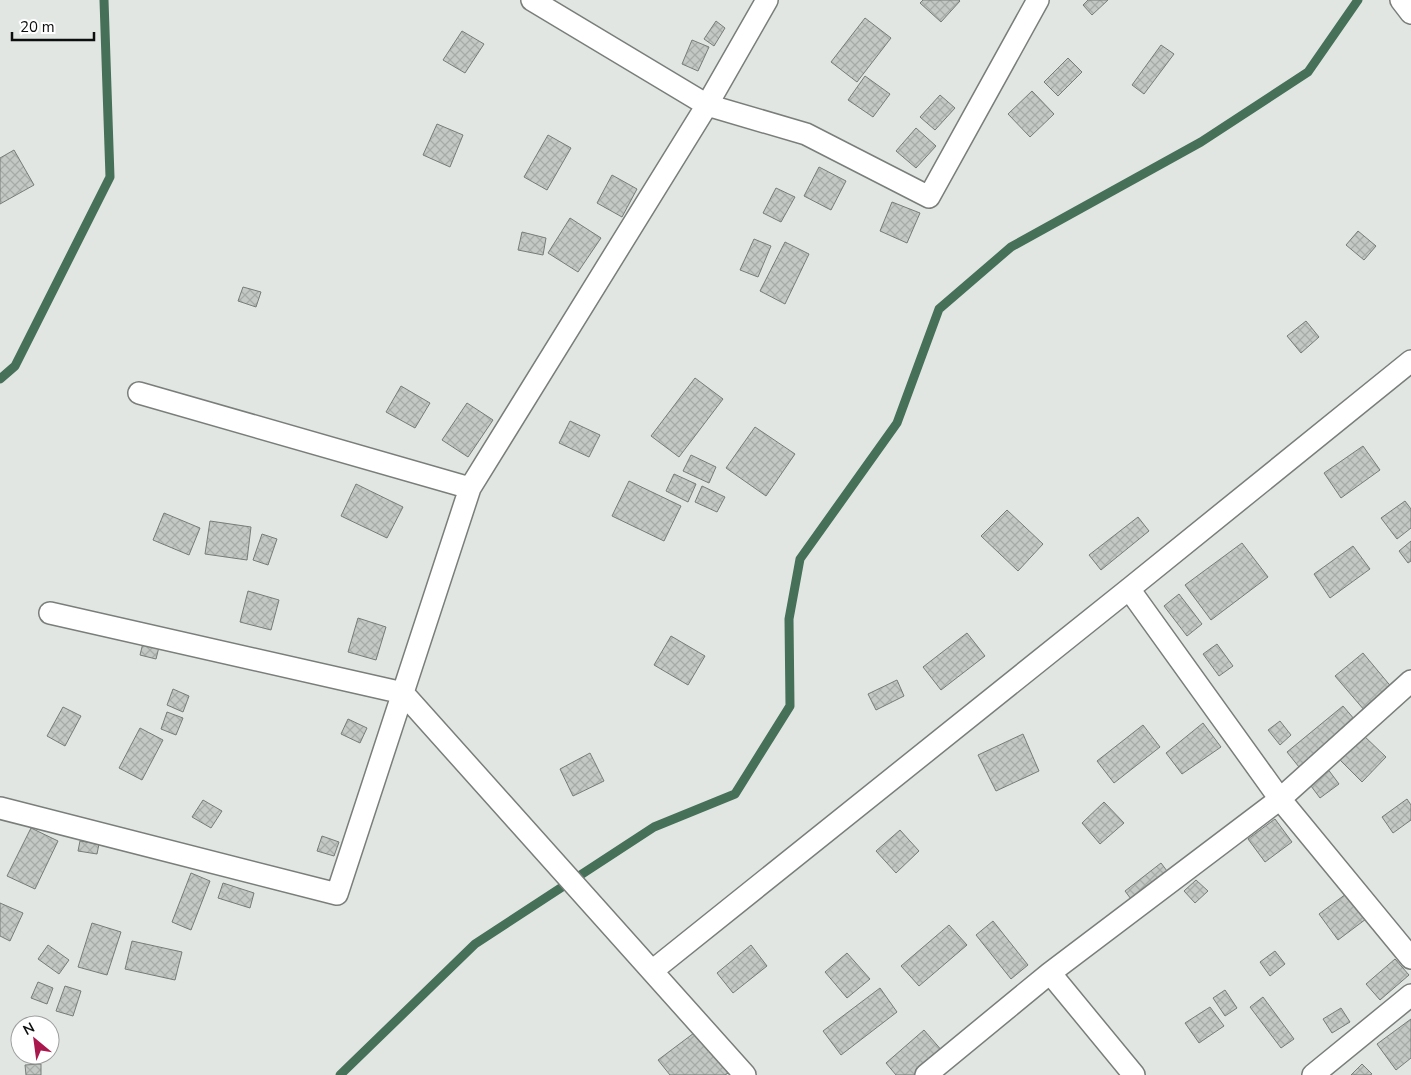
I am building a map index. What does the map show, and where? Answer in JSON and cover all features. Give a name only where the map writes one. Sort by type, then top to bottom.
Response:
[{"type":"street","points":[[532,0],[707,105],[806,134],[929,197],[1038,0]]},
{"type":"street","points":[[0,808],[337,894],[470,488],[707,105],[767,0]]},
{"type":"street","points":[[1401,0],[1411,13]]},
{"type":"street","points":[[652,972],[1411,361]]},
{"type":"street","points":[[139,393],[470,488]]},
{"type":"street","points":[[1129,589],[1280,799],[1411,958]]},
{"type":"street","points":[[50,613],[403,693],[745,1075]]},
{"type":"street","points":[[926,1075],[1050,973],[1280,799],[1411,681]]},
{"type":"street","points":[[1050,973],[1134,1075]]},
{"type":"street","points":[[1313,1075],[1411,995]]},
{"type":"building","points":[[923,0],[960,1],[941,22],[920,3]]},
{"type":"building","points":[[1088,0],[1108,0],[1092,15],[1083,5]]},
{"type":"building","points":[[865,18],[891,38],[857,82],[831,62]]},
{"type":"building","points":[[716,21],[725,28],[714,46],[704,39]]},
{"type":"building","points":[[462,31],[484,44],[465,73],[443,60]]},
{"type":"building","points":[[692,40],[709,47],[698,71],[682,64]]},
{"type":"building","points":[[1161,45],[1174,54],[1144,94],[1132,85]]},
{"type":"building","points":[[1068,58],[1082,72],[1058,96],[1044,82]]},
{"type":"building","points":[[865,76],[890,94],[873,117],[848,100]]},
{"type":"building","points":[[1032,91],[1054,114],[1030,137],[1008,114]]},
{"type":"building","points":[[940,95],[955,108],[935,130],[920,117]]},
{"type":"building","points":[[437,124],[463,135],[450,167],[423,155]]},
{"type":"building","points":[[916,128],[936,146],[916,168],[896,151]]},
{"type":"building","points":[[548,135],[571,148],[547,190],[524,177]]},
{"type":"building","points":[[14,150],[34,185],[0,204],[0,158]]},
{"type":"building","points":[[819,167],[846,181],[831,210],[804,196]]},
{"type":"building","points":[[612,175],[637,189],[622,217],[597,203]]},
{"type":"building","points":[[776,188],[795,197],[781,222],[763,213]]},
{"type":"building","points":[[892,202],[920,213],[907,243],[880,231]]},
{"type":"building","points":[[570,218],[601,238],[578,272],[548,253]]},
{"type":"building","points":[[1358,231],[1376,246],[1364,260],[1346,245]]},
{"type":"building","points":[[522,232],[546,238],[543,255],[518,250]]},
{"type":"building","points":[[754,239],[771,246],[758,277],[740,270]]},
{"type":"building","points":[[785,242],[809,254],[785,304],[760,291]]},
{"type":"building","points":[[243,287],[261,292],[256,307],[238,301]]},
{"type":"building","points":[[1306,321],[1319,337],[1301,353],[1287,336]]},
{"type":"building","points":[[695,378],[723,399],[679,457],[651,436]]},
{"type":"building","points":[[401,386],[430,403],[415,428],[386,412]]},
{"type":"building","points":[[467,403],[493,420],[468,457],[442,440]]},
{"type":"building","points":[[570,421],[600,435],[589,457],[559,443]]},
{"type":"building","points":[[755,427],[795,454],[766,496],[726,468]]},
{"type":"building","points":[[1363,446],[1380,470],[1341,498],[1324,473]]},
{"type":"building","points":[[691,455],[716,467],[709,483],[683,471]]},
{"type":"building","points":[[674,474],[696,484],[688,502],[666,491]]},
{"type":"building","points":[[629,481],[681,506],[664,541],[612,516]]},
{"type":"building","points":[[356,484],[403,507],[387,538],[341,516]]},
{"type":"building","points":[[702,486],[725,497],[717,512],[695,502]]},
{"type":"building","points":[[1405,501],[1411,509],[1411,528],[1397,539],[1381,518]]},
{"type":"building","points":[[1007,510],[1043,544],[1018,571],[981,536]]},
{"type":"building","points":[[164,513],[200,528],[189,555],[153,540]]},
{"type":"building","points":[[1138,517],[1149,531],[1101,570],[1089,555]]},
{"type":"building","points":[[210,521],[251,527],[247,560],[205,554]]},
{"type":"building","points":[[262,534],[277,539],[268,565],[253,560]]},
{"type":"building","points":[[1411,541],[1411,561],[1408,563],[1399,551]]},
{"type":"building","points":[[1242,543],[1268,577],[1211,620],[1185,585]]},
{"type":"building","points":[[1353,546],[1370,569],[1330,598],[1314,574]]},
{"type":"building","points":[[248,591],[279,600],[271,630],[240,622]]},
{"type":"building","points":[[1179,594],[1202,624],[1187,636],[1164,606]]},
{"type":"building","points":[[358,618],[386,627],[376,660],[348,652]]},
{"type":"building","points":[[967,633],[985,656],[941,690],[923,667]]},
{"type":"building","points":[[671,636],[705,656],[688,685],[654,665]]},
{"type":"building","points":[[144,639],[160,643],[156,659],[140,655]]},
{"type":"building","points":[[1217,644],[1233,666],[1219,676],[1203,654]]},
{"type":"building","points":[[1363,653],[1393,689],[1365,711],[1335,676]]},
{"type":"building","points":[[897,680],[904,696],[876,710],[868,694]]},
{"type":"building","points":[[173,689],[189,696],[183,712],[167,705]]},
{"type":"building","points":[[1343,706],[1355,720],[1299,767],[1287,752]]},
{"type":"building","points":[[63,707],[81,716],[65,746],[47,736]]},
{"type":"building","points":[[167,712],[183,718],[176,735],[161,729]]},
{"type":"building","points":[[348,719],[367,728],[360,743],[341,734]]},
{"type":"building","points":[[1280,721],[1291,735],[1280,745],[1268,730]]},
{"type":"building","points":[[1203,723],[1221,747],[1182,774],[1166,753]]},
{"type":"building","points":[[1143,725],[1160,747],[1114,783],[1097,761]]},
{"type":"building","points":[[140,728],[163,740],[142,780],[119,768]]},
{"type":"building","points":[[1023,734],[1039,771],[996,791],[978,755]]},
{"type":"building","points":[[1362,734],[1386,757],[1362,782],[1338,758]]},
{"type":"building","points":[[590,753],[604,781],[573,796],[560,769]]},
{"type":"building","points":[[1327,768],[1339,784],[1320,798],[1308,782]]},
{"type":"building","points":[[1407,799],[1411,805],[1411,820],[1393,833],[1382,817]]},
{"type":"building","points":[[203,800],[222,811],[211,828],[192,817]]},
{"type":"building","points":[[1104,802],[1124,823],[1100,844],[1082,823]]},
{"type":"building","points":[[1275,819],[1292,842],[1265,862],[1248,839]]},
{"type":"building","points":[[31,828],[58,841],[35,889],[7,876]]},
{"type":"building","points":[[900,830],[919,851],[896,873],[876,851]]},
{"type":"building","points":[[322,836],[339,842],[334,856],[317,851]]},
{"type":"building","points":[[80,841],[99,844],[97,854],[78,851]]},
{"type":"building","points":[[1161,863],[1170,875],[1134,903],[1125,891]]},
{"type":"building","points":[[191,873],[210,881],[191,930],[172,922]]},
{"type":"building","points":[[1196,880],[1208,891],[1195,903],[1184,891]]},
{"type":"building","points":[[223,883],[254,893],[250,908],[218,898]]},
{"type":"building","points":[[1346,894],[1366,919],[1338,940],[1319,914]]},
{"type":"building","points":[[0,903],[23,913],[10,941],[0,936]]},
{"type":"building","points":[[993,921],[1028,965],[1011,979],[976,935]]},
{"type":"building","points":[[92,923],[121,932],[107,975],[78,967]]},
{"type":"building","points":[[949,925],[967,945],[919,986],[901,966]]},
{"type":"building","points":[[132,941],[182,952],[175,980],[125,969]]},
{"type":"building","points":[[48,945],[69,960],[59,974],[38,959]]},
{"type":"building","points":[[751,945],[767,966],[733,993],[717,973]]},
{"type":"building","points":[[1275,951],[1285,964],[1270,976],[1260,962]]},
{"type":"building","points":[[847,953],[870,979],[847,998],[825,972]]},
{"type":"building","points":[[1395,959],[1409,975],[1380,1000],[1366,984]]},
{"type":"building","points":[[38,982],[53,988],[47,1004],[31,998]]},
{"type":"building","points":[[65,986],[81,991],[73,1016],[56,1011]]},
{"type":"building","points":[[880,988],[897,1012],[841,1055],[823,1031]]},
{"type":"building","points":[[1225,990],[1237,1008],[1225,1016],[1213,998]]},
{"type":"building","points":[[1263,997],[1294,1039],[1281,1048],[1250,1007]]},
{"type":"building","points":[[1210,1007],[1224,1026],[1199,1043],[1185,1023]]},
{"type":"building","points":[[1341,1008],[1350,1022],[1332,1033],[1323,1019]]},
{"type":"building","points":[[1411,1019],[1411,1058],[1396,1070],[1377,1044]]},
{"type":"building","points":[[698,1030],[730,1072],[725,1075],[670,1075],[658,1060]]},
{"type":"building","points":[[924,1030],[943,1052],[916,1075],[896,1075],[886,1063]]},
{"type":"building","points":[[1362,1064],[1372,1074],[1351,1075]]},
{"type":"building","points":[[25,1065],[41,1065],[41,1075],[26,1075]]},
{"type":"waterway","points":[[0,379],[15,366],[110,177],[104,0]]},
{"type":"waterway","points":[[340,1075],[475,944],[654,827],[735,794],[790,706],[789,619],[800,559],[897,423],[939,309],[1011,247],[1201,142],[1308,72],[1358,0]]}]
